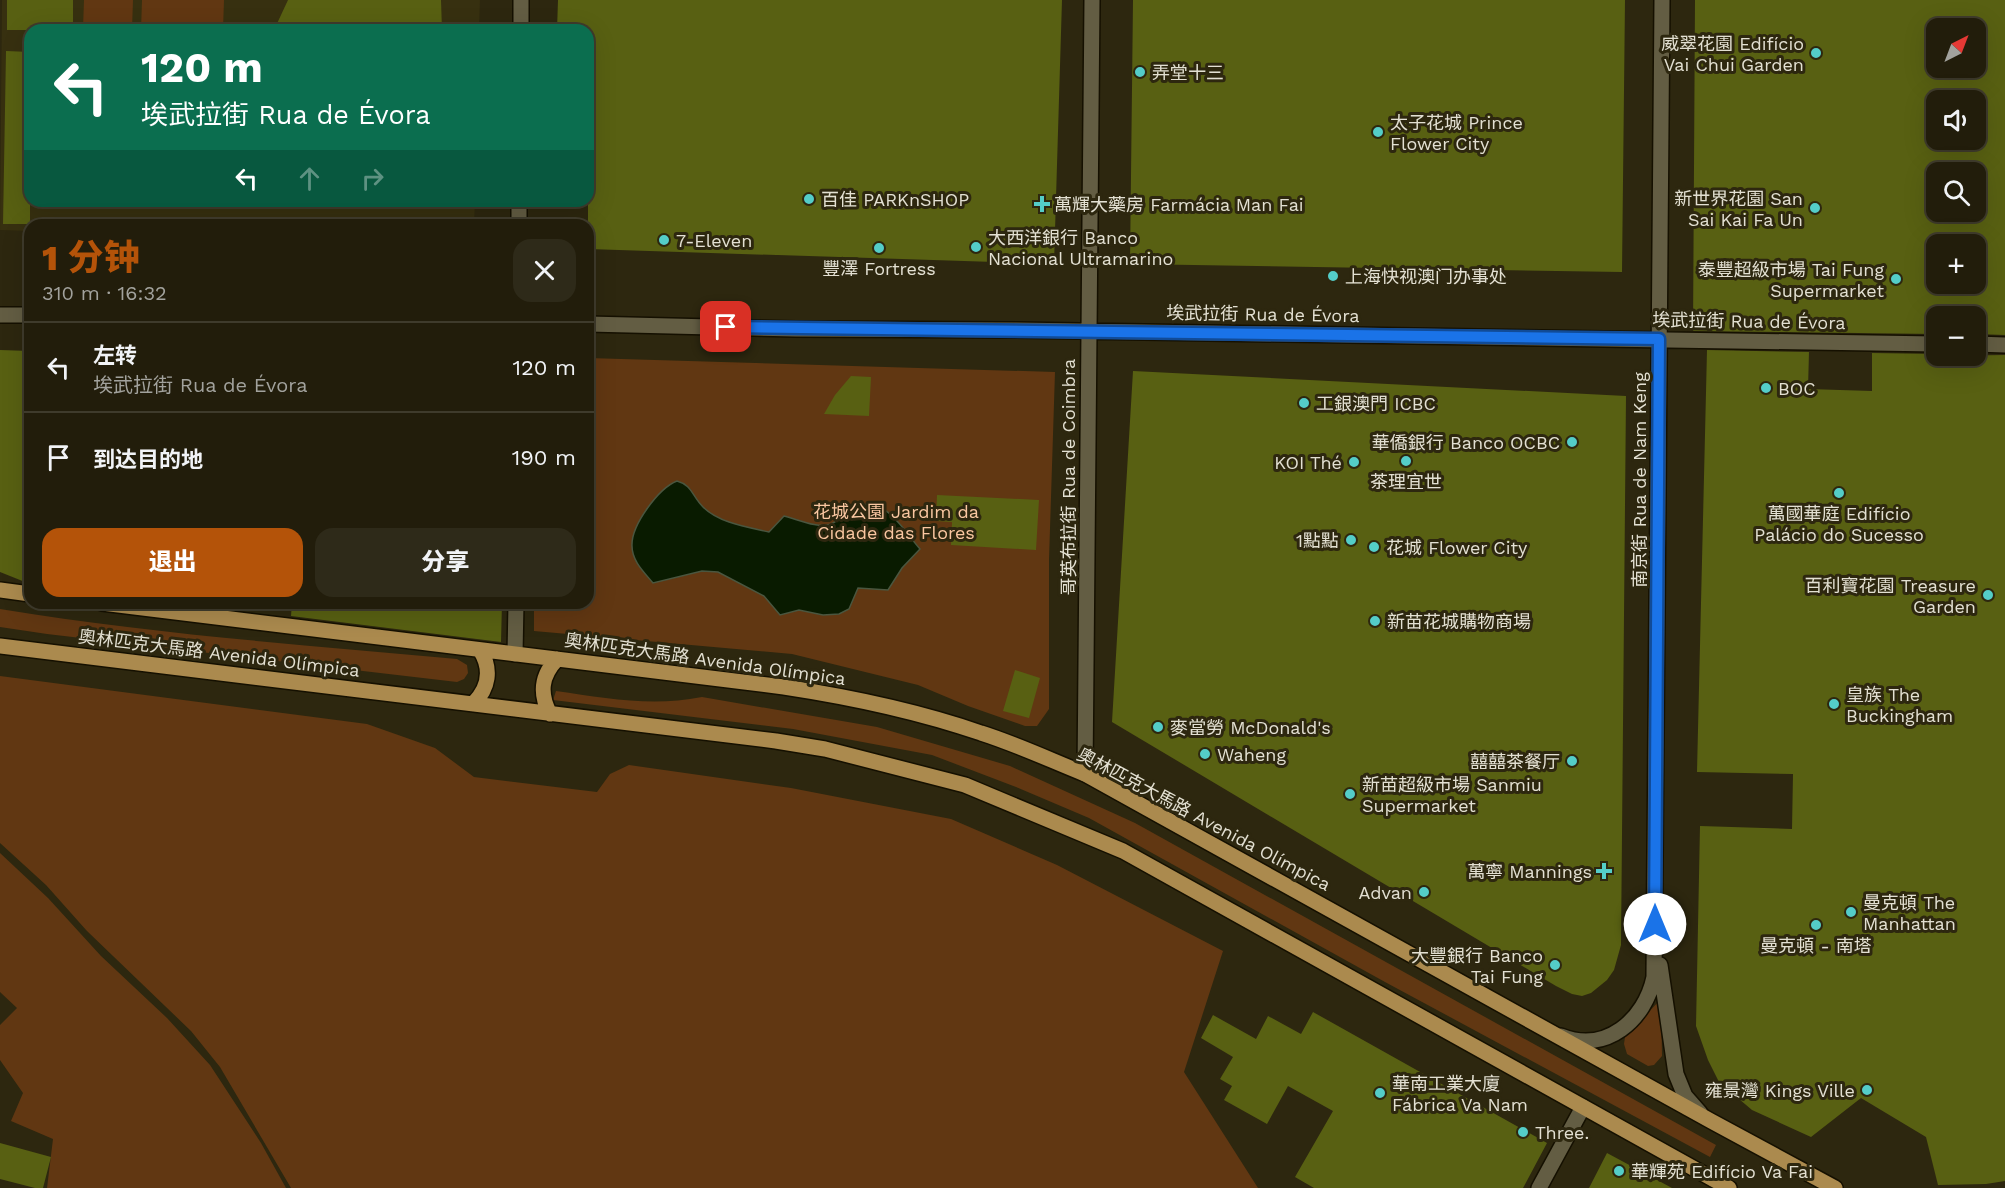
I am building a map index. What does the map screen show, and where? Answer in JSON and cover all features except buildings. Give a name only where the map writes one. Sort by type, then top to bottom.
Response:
[{"type":"main road","points":[[0,590],[24,593]]},
{"type":"main road","name":"奧林匹克大馬路 Avenida Olímpica","points":[[150,609],[833,694],[927,716],[983,733],[1084,774],[1835,1188]]},
{"type":"main road","name":"奧林匹克大馬路 Avenida Olímpica","points":[[0,646],[825,749],[965,785],[1123,851],[1729,1188]]},
{"type":"main road","points":[[473,704],[482,695],[487,684],[486,660],[480,650]]},
{"type":"main road","points":[[550,714],[544,703],[542,691],[549,667],[557,659]]},
{"type":"street","points":[[521,0],[521,24]]},
{"type":"street","name":"哥英布拉街 Rua de Coimbra","points":[[1084,774],[1092,0]]},
{"type":"street","name":"南京街 Rua de Nam Keng","points":[[1555,1034],[1577,1040],[1599,1039],[1620,1031],[1636,1017],[1649,998],[1654,977],[1662,0]]},
{"type":"street","points":[[0,315],[24,315]]},
{"type":"street","name":"埃武拉街 Rua de Évora","points":[[594,324],[796,329],[1088,331],[1926,344]]},
{"type":"street","points":[[1986,344],[2005,345]]},
{"type":"street","points":[[514,654],[516,609]]},
{"type":"street","name":"南京街 Rua de Nam Keng","points":[[1655,924],[1676,1074],[1685,1096],[1701,1115],[1711,1121]]},
{"type":"street","points":[[1539,1188],[1583,1107]]},
{"type":"shaded area","points":[[2,0],[480,0],[479,24],[24,24],[24,207],[475,207],[474,219],[24,219],[24,231],[0,230]]},
{"type":"shaded area","points":[[677,481],[686,485],[699,503],[717,517],[734,524],[769,532],[784,516],[826,525],[834,523],[854,507],[865,504],[875,505],[892,516],[920,549],[902,568],[888,590],[858,588],[849,609],[839,614],[823,615],[799,610],[780,615],[764,596],[718,572],[702,571],[653,583],[634,557],[633,537],[647,508],[662,491]]},
{"type":"green space","points":[[84,0],[133,0],[132,24],[83,24]]},
{"type":"green space","points":[[142,0],[224,0],[223,24],[141,24]]},
{"type":"green space","name":"花城公園 Jardim da Cidade das Flores","points":[[594,358],[1055,372],[1049,560],[1049,709],[1037,726],[1025,726],[918,685],[792,654],[534,631],[534,609],[594,609]]},
{"type":"green space","points":[[0,609],[171,632],[457,659],[467,665],[468,673],[464,679],[457,682],[47,634],[0,627]]},
{"type":"green space","points":[[0,676],[367,724],[435,748],[474,777],[597,792],[610,774],[629,765],[791,788],[951,819],[1057,865],[1223,951],[1184,1072],[1258,1188],[291,1188],[220,1067],[191,1031],[87,931],[46,885],[0,843]]},
{"type":"green space","points":[[556,691],[611,699],[647,701],[702,697],[877,727],[1010,766],[1135,823],[1716,1145],[1710,1157],[1385,982],[1089,818],[1016,787],[932,755],[793,729],[553,700]]},
{"type":"green space","points":[[0,853],[48,898],[101,956],[167,1018],[210,1065],[261,1143],[286,1188],[47,1188],[53,1139],[11,1121],[23,1093],[0,1060],[0,1025],[17,1008],[0,992]]},
{"type":"green space","points":[[1661,999],[1662,1056],[1654,1065],[1648,1066],[1627,1054],[1624,1044],[1625,1037]]},
{"type":"place","name":"威翠花園 Edifício Vai Chui Garden","points":[[1816,53]]},
{"type":"place","name":"弄堂十三","points":[[1140,72]]},
{"type":"place","name":"太子花城 Prince Flower City","points":[[1378,132]]},
{"type":"place","name":"百佳 PARKnSHOP","points":[[809,199]]},
{"type":"place","name":"萬輝大藥房 Farmácia Man Fai","points":[[1042,204]]},
{"type":"place","name":"新世界花園 San Sai Kai Fa Un","points":[[1815,208]]},
{"type":"place","name":"7-Eleven","points":[[664,240]]},
{"type":"place","name":"大西洋銀行 Banco Nacional Ultramarino","points":[[976,247]]},
{"type":"place","name":"豐澤 Fortress","points":[[879,248]]},
{"type":"place","name":"上海快视澳门办事处","points":[[1333,276]]},
{"type":"place","name":"泰豐超級市場 Tai Fung Supermarket","points":[[1896,279]]},
{"type":"place","name":"BOC","points":[[1766,388]]},
{"type":"place","name":"工銀澳門 ICBC","points":[[1304,403]]},
{"type":"place","name":"華僑銀行 Banco OCBC","points":[[1572,442]]},
{"type":"place","name":"茶理宜世","points":[[1406,461]]},
{"type":"place","name":"KOI Thé","points":[[1354,462]]},
{"type":"place","name":"萬國華庭 Edifício Palácio do Sucesso","points":[[1839,493]]},
{"type":"place","name":"1點點","points":[[1351,540]]},
{"type":"place","name":"花城 Flower City","points":[[1374,547]]},
{"type":"place","name":"百利寶花園 Treasure Garden","points":[[1988,595]]},
{"type":"place","name":"新苗花城購物商場","points":[[1375,621]]},
{"type":"place","name":"皇族 The Buckingham","points":[[1834,704]]},
{"type":"place","name":"麥當勞 McDonald's","points":[[1158,727]]},
{"type":"place","name":"Waheng","points":[[1205,754]]},
{"type":"place","name":"囍囍茶餐厅","points":[[1572,761]]},
{"type":"place","name":"新苗超級市場 Sanmiu Supermarket","points":[[1350,794]]},
{"type":"place","name":"萬寧 Mannings","points":[[1604,871]]},
{"type":"place","name":"Advan","points":[[1424,892]]},
{"type":"place","name":"曼克頓 The Manhattan","points":[[1851,912]]},
{"type":"place","name":"曼克頓 - 南塔","points":[[1816,925]]},
{"type":"place","name":"大豐銀行 Banco Tai Fung","points":[[1555,965]]},
{"type":"place","name":"雍景灣 Kings Ville","points":[[1867,1090]]},
{"type":"place","name":"華南工業大廈 Fábrica Va Nam","points":[[1380,1093]]},
{"type":"place","name":"Three.","points":[[1523,1132]]},
{"type":"place","name":"華輝苑 Edifício Va Fai","points":[[1619,1171]]},
{"type":"route","points":[[726,327],[1659,339],[1655,924]]}]
